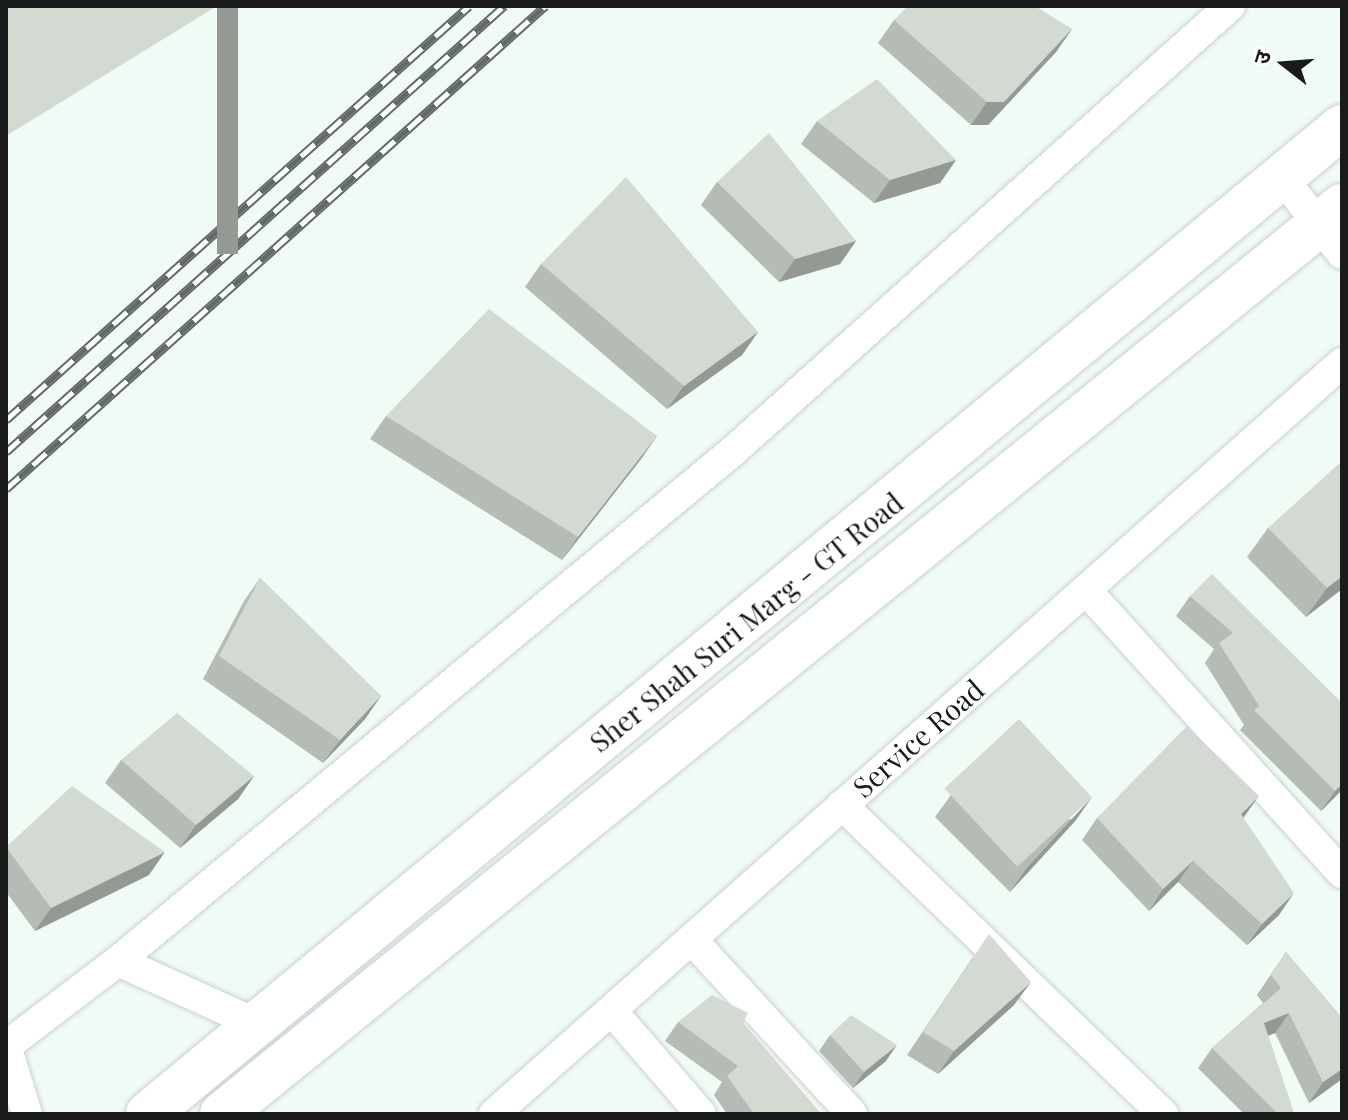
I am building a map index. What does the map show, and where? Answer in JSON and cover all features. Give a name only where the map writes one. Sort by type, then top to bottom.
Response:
[{"type":"main road","name":"Sher Shah Suri Marg - GT Road","points":[[148,1114],[1284,180],[1342,127]]},
{"type":"main road","name":"Sher Shah Suri Marg - GT Road","points":[[222,1114],[1335,229]]},
{"type":"street","points":[[27,1114],[7,1045],[118,961],[732,452],[1230,6]]},
{"type":"street","points":[[1284,180],[1335,229]]},
{"type":"street","name":"Service Road","points":[[494,1114],[693,941],[842,805],[1342,363]]},
{"type":"street","points":[[1086,590],[1342,873]]},
{"type":"street","points":[[842,805],[1163,1114]]},
{"type":"street","points":[[693,941],[852,1114]]},
{"type":"street","points":[[118,961],[257,1024]]},
{"type":"street","points":[[612,1011],[701,1114]]},
{"type":"building","points":[[6,6],[217,6],[6,136]]},
{"type":"building","points":[[908,6],[1035,6],[1072,29],[1004,102],[987,102],[894,20]]},
{"type":"building","points":[[877,79],[956,160],[890,180],[817,121]]},
{"type":"building","points":[[769,133],[856,241],[795,259],[717,182]]},
{"type":"building","points":[[626,177],[758,332],[684,386],[541,264]]},
{"type":"building","points":[[489,309],[657,436],[578,537],[386,416]]},
{"type":"building","points":[[1342,461],[1342,576],[1327,588],[1268,528]]},
{"type":"building","points":[[1212,574],[1342,703],[1342,784],[1335,791],[1254,710],[1259,706],[1219,643],[1233,633],[1190,596]]},
{"type":"building","points":[[260,578],[381,696],[340,740],[219,656]]},
{"type":"building","points":[[177,713],[254,776],[196,825],[121,760]]},
{"type":"building","points":[[1019,719],[1092,797],[1017,867],[944,789]]},
{"type":"building","points":[[1187,726],[1259,796],[1241,814],[1294,893],[1262,924],[1193,861],[1163,889],[1097,818]]},
{"type":"building","points":[[72,786],[165,852],[51,908],[6,847]]},
{"type":"building","points":[[989,934],[1031,982],[954,1051],[923,1032]]},
{"type":"building","points":[[1286,952],[1342,1018],[1342,1069],[1323,1082],[1289,1013],[1264,1023],[1294,1114],[1278,1114],[1212,1048],[1281,988],[1271,975]]},
{"type":"building","points":[[712,995],[748,1013],[743,1023],[821,1114],[754,1114],[727,1076],[738,1066],[678,1022]]},
{"type":"building","points":[[851,1015],[897,1045],[864,1072],[830,1035]]},
{"type":"railway","points":[[6,420],[469,6]]},
{"type":"railway","points":[[6,452],[504,6]]},
{"type":"railway","points":[[6,489],[545,6]]}]
